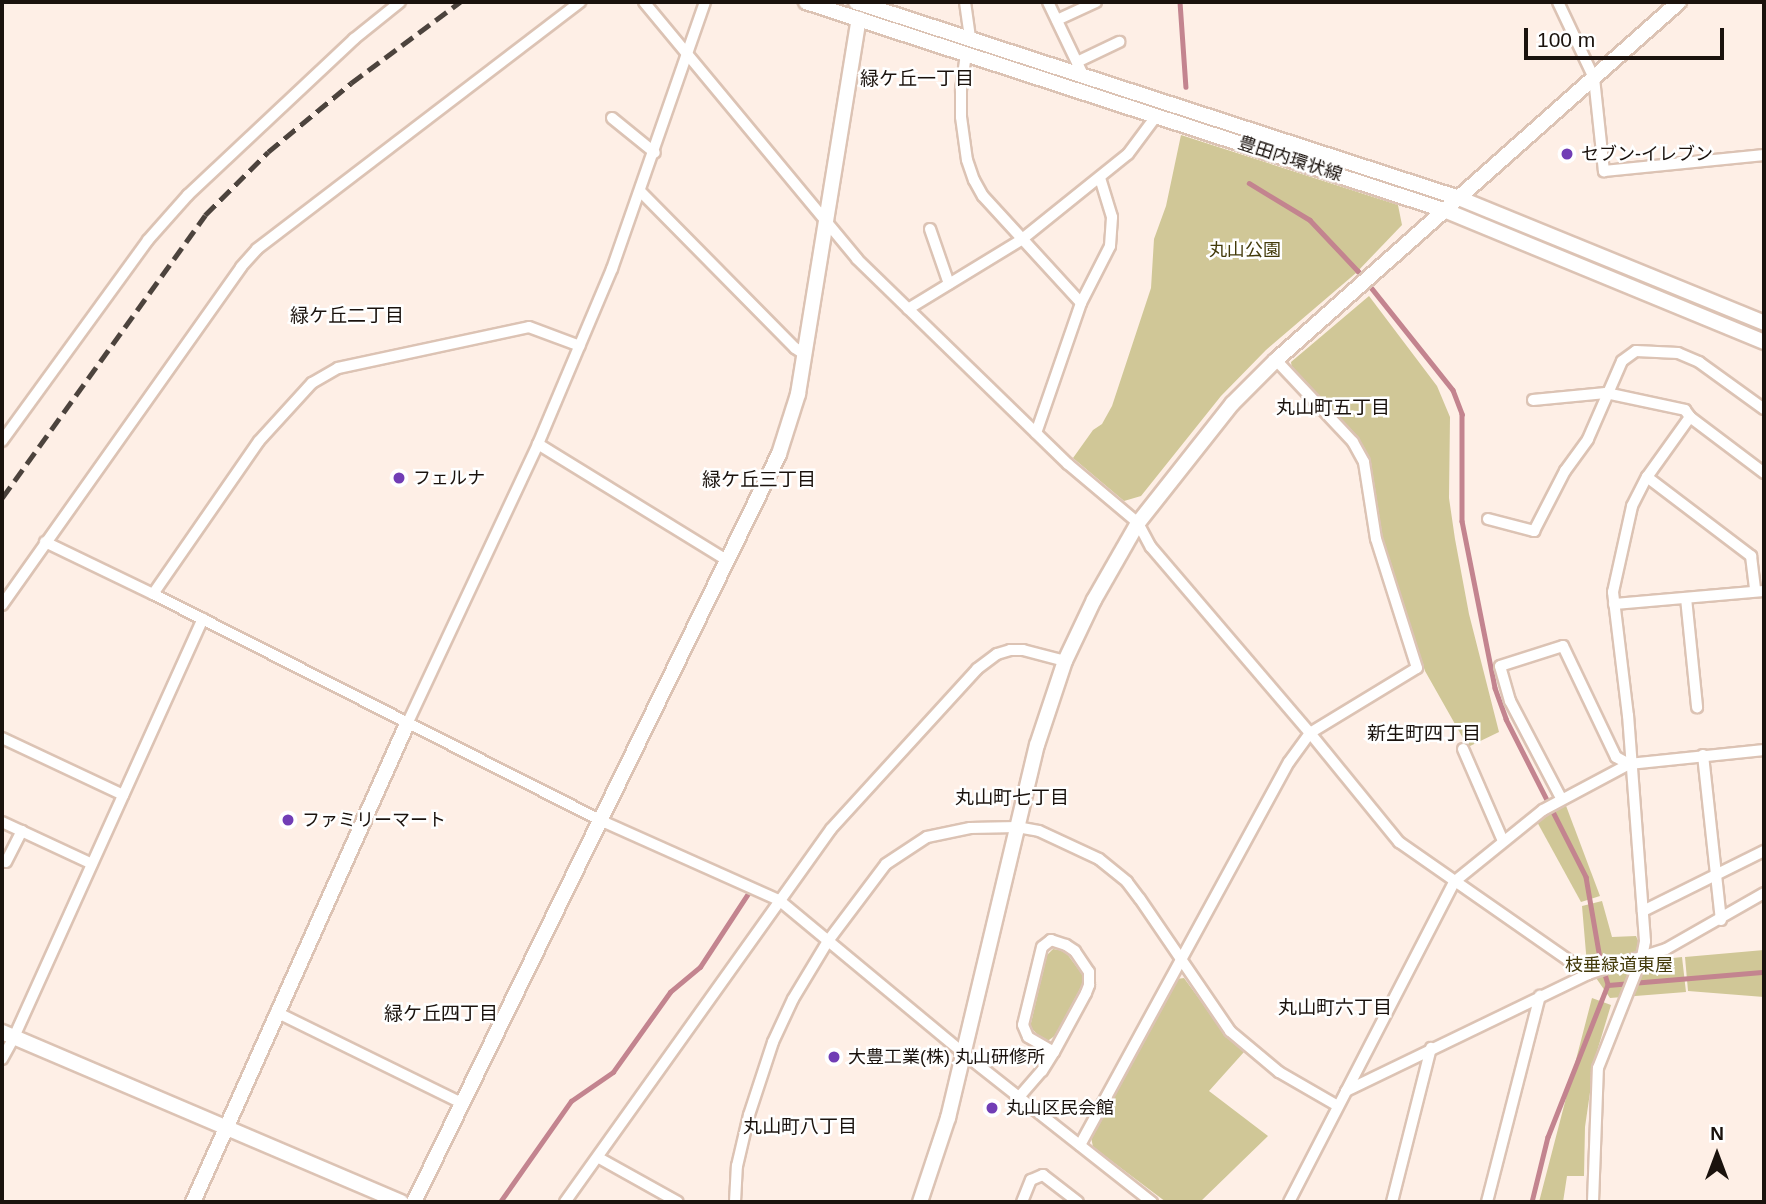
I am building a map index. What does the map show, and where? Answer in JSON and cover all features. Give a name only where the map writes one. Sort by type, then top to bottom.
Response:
[{"type":"street","points":[[2,441],[148,240],[188,195],[354,39],[400,2]]},
{"type":"street","points":[[2,605],[240,267],[257,249],[580,2]]},
{"type":"street","points":[[644,2],[856,259],[1036,433],[1138,523],[1151,547],[1399,842],[1590,973]]},
{"type":"street","points":[[192,1202],[407,724],[538,444],[580,346],[655,153],[705,2]]},
{"type":"street","name":"豊田内環状線","points":[[806,2],[1444,210],[1764,342]]},
{"type":"street","points":[[965,2],[970,38]]},
{"type":"street","points":[[1048,2],[1079,67],[1119,41]]},
{"type":"street","points":[[1057,20],[1096,2]]},
{"type":"street","points":[[1558,2],[1594,78],[1604,171],[1764,155]]},
{"type":"street","points":[[920,1202],[948,1118],[1037,745],[1066,661],[1094,600],[1138,523],[1232,404],[1276,360],[1456,197],[1679,2]]},
{"type":"street","name":"豊田内環状線","points":[[864,3],[970,38],[1079,67],[1456,197],[1764,323]]},
{"type":"street","points":[[414,1202],[602,821],[783,444],[798,394],[859,19]]},
{"type":"street","points":[[966,54],[961,92],[967,160],[983,197],[1081,303]]},
{"type":"street","points":[[908,309],[1021,240],[1128,154],[1157,115]]},
{"type":"street","points":[[612,118],[655,153]]},
{"type":"street","points":[[1036,433],[1081,303],[1110,246],[1112,217],[1100,178]]},
{"type":"street","points":[[640,191],[804,354]]},
{"type":"street","points":[[930,229],[949,284]]},
{"type":"street","points":[[153,594],[259,441],[304,391],[338,368],[529,327],[580,346]]},
{"type":"street","points":[[1488,519],[1535,531],[1565,471],[1588,439],[1606,393],[1626,356],[1636,351],[1678,352],[1699,362],[1764,409]]},
{"type":"street","points":[[1080,1146],[1289,762],[1310,733],[1417,668],[1376,539],[1364,462],[1353,442],[1276,360]]},
{"type":"street","points":[[1533,400],[1606,393],[1685,410],[1690,417],[1764,473]]},
{"type":"street","points":[[1593,1202],[1598,1068],[1642,957],[1645,941],[1629,764],[1628,716],[1614,604],[1615,583],[1632,506],[1647,477],[1690,417]]},
{"type":"street","points":[[538,444],[728,561]]},
{"type":"street","points":[[1614,604],[1760,591],[1751,556],[1647,477]]},
{"type":"street","points":[[45,542],[602,821],[779,900],[963,1053],[1151,1202]]},
{"type":"street","points":[[1686,598],[1697,707]]},
{"type":"street","points":[[2,1059],[8,1034],[92,864],[203,619]]},
{"type":"street","points":[[1558,800],[1510,701],[1500,666],[1563,646],[1616,757],[1629,764]]},
{"type":"street","points":[[565,1202],[599,1158],[831,829],[977,668],[997,654],[1010,650],[1023,650],[1066,661]]},
{"type":"street","points":[[2,738],[123,795]]},
{"type":"street","points":[[1463,749],[1503,841]]},
{"type":"street","points":[[1289,1202],[1454,882],[1543,810],[1629,764],[1764,750]]},
{"type":"street","points":[[1703,755],[1714,876],[1721,920]]},
{"type":"street","points":[[2,822],[92,864]]},
{"type":"street","points":[[735,1202],[737,1166],[749,1115],[773,1042],[828,941],[886,864],[909,847],[949,831],[992,825],[1017,827],[1056,836],[1081,848],[1111,869],[1140,899],[1230,1031],[1279,1072],[1338,1106]]},
{"type":"street","points":[[6,862],[22,831]]},
{"type":"street","points":[[1643,911],[1764,851]]},
{"type":"street","points":[[1346,1091],[1590,973],[1610,969],[1666,949],[1721,920],[1764,893]]},
{"type":"street","points":[[1019,1097],[1042,1071],[1054,1052],[1086,993],[1090,976],[1069,947],[1051,940],[1041,947],[1023,1025],[1028,1037],[1054,1052]]},
{"type":"street","points":[[1487,1202],[1540,996]]},
{"type":"street","points":[[276,1012],[464,1104]]},
{"type":"street","points":[[8,1034],[401,1202]]},
{"type":"street","points":[[1392,1202],[1431,1048]]},
{"type":"street","points":[[599,1158],[678,1202]]},
{"type":"street","points":[[1022,1202],[1031,1180],[1043,1175],[1078,1202]]},
{"type":"green space","name":"丸山公園","points":[[1181,135],[1398,205],[1402,225],[1356,273],[1266,350],[1221,396],[1141,496],[1124,501],[1073,458],[1093,430],[1102,424],[1112,406],[1151,288],[1154,239],[1166,206]]},
{"type":"green space","points":[[1369,296],[1437,386],[1450,417],[1449,498],[1455,539],[1469,614],[1499,732],[1468,747],[1425,671],[1381,541],[1370,461],[1358,438],[1292,369],[1291,362]]},
{"type":"green space","points":[[1565,803],[1600,896],[1581,902],[1536,820]]},
{"type":"green space","name":"枝垂緑道東屋","points":[[1602,901],[1612,937],[1636,936],[1647,961],[1682,957],[1686,992],[1610,998],[1587,965],[1582,906]]},
{"type":"green space","points":[[1053,949],[1065,951],[1082,974],[1083,983],[1056,1035],[1049,1040],[1043,1040],[1030,1027],[1047,955]]},
{"type":"green space","points":[[1764,950],[1764,997],[1688,991],[1685,957]]},
{"type":"green space","points":[[1184,978],[1225,1034],[1244,1052],[1209,1091],[1268,1136],[1200,1202],[1166,1202],[1093,1147],[1091,1137],[1177,979]]},
{"type":"green space","points":[[1592,998],[1611,1005],[1595,1058],[1585,1127],[1584,1176],[1567,1176],[1563,1202],[1539,1202]]},
{"type":"waterway","points":[[1180,2],[1186,87]]},
{"type":"waterway","points":[[1249,183],[1310,220],[1358,271],[1453,390],[1462,414],[1462,521],[1495,688],[1506,719],[1586,877],[1600,958],[1608,985],[1548,1137],[1532,1202]]},
{"type":"waterway","points":[[500,1202],[571,1101],[613,1072],[670,992],[700,967],[749,892]]},
{"type":"waterway","points":[[1608,985],[1764,972]]},
{"type":"railway","points":[[2,498],[205,215],[268,152],[351,83],[460,2]]},
{"type":"place","name":"セブン-イレブン","points":[[1567,154]]},
{"type":"place","name":"フェルナ","points":[[399,478]]},
{"type":"place","name":"ファミリーマート","points":[[288,820]]},
{"type":"place","name":"大豊工業(株) 丸山研修所","points":[[834,1057]]},
{"type":"place","name":"丸山区民会館","points":[[992,1108]]},
{"type":"district","name":"緑ケ丘一丁目","points":[[917,79]]},
{"type":"district","name":"緑ケ丘二丁目","points":[[347,316]]},
{"type":"district","name":"丸山町五丁目","points":[[1333,408]]},
{"type":"district","name":"緑ケ丘三丁目","points":[[759,480]]},
{"type":"district","name":"新生町四丁目","points":[[1424,734]]},
{"type":"district","name":"丸山町七丁目","points":[[1012,798]]},
{"type":"district","name":"丸山町六丁目","points":[[1335,1008]]},
{"type":"district","name":"緑ケ丘四丁目","points":[[441,1014]]},
{"type":"district","name":"丸山町八丁目","points":[[800,1127]]}]
